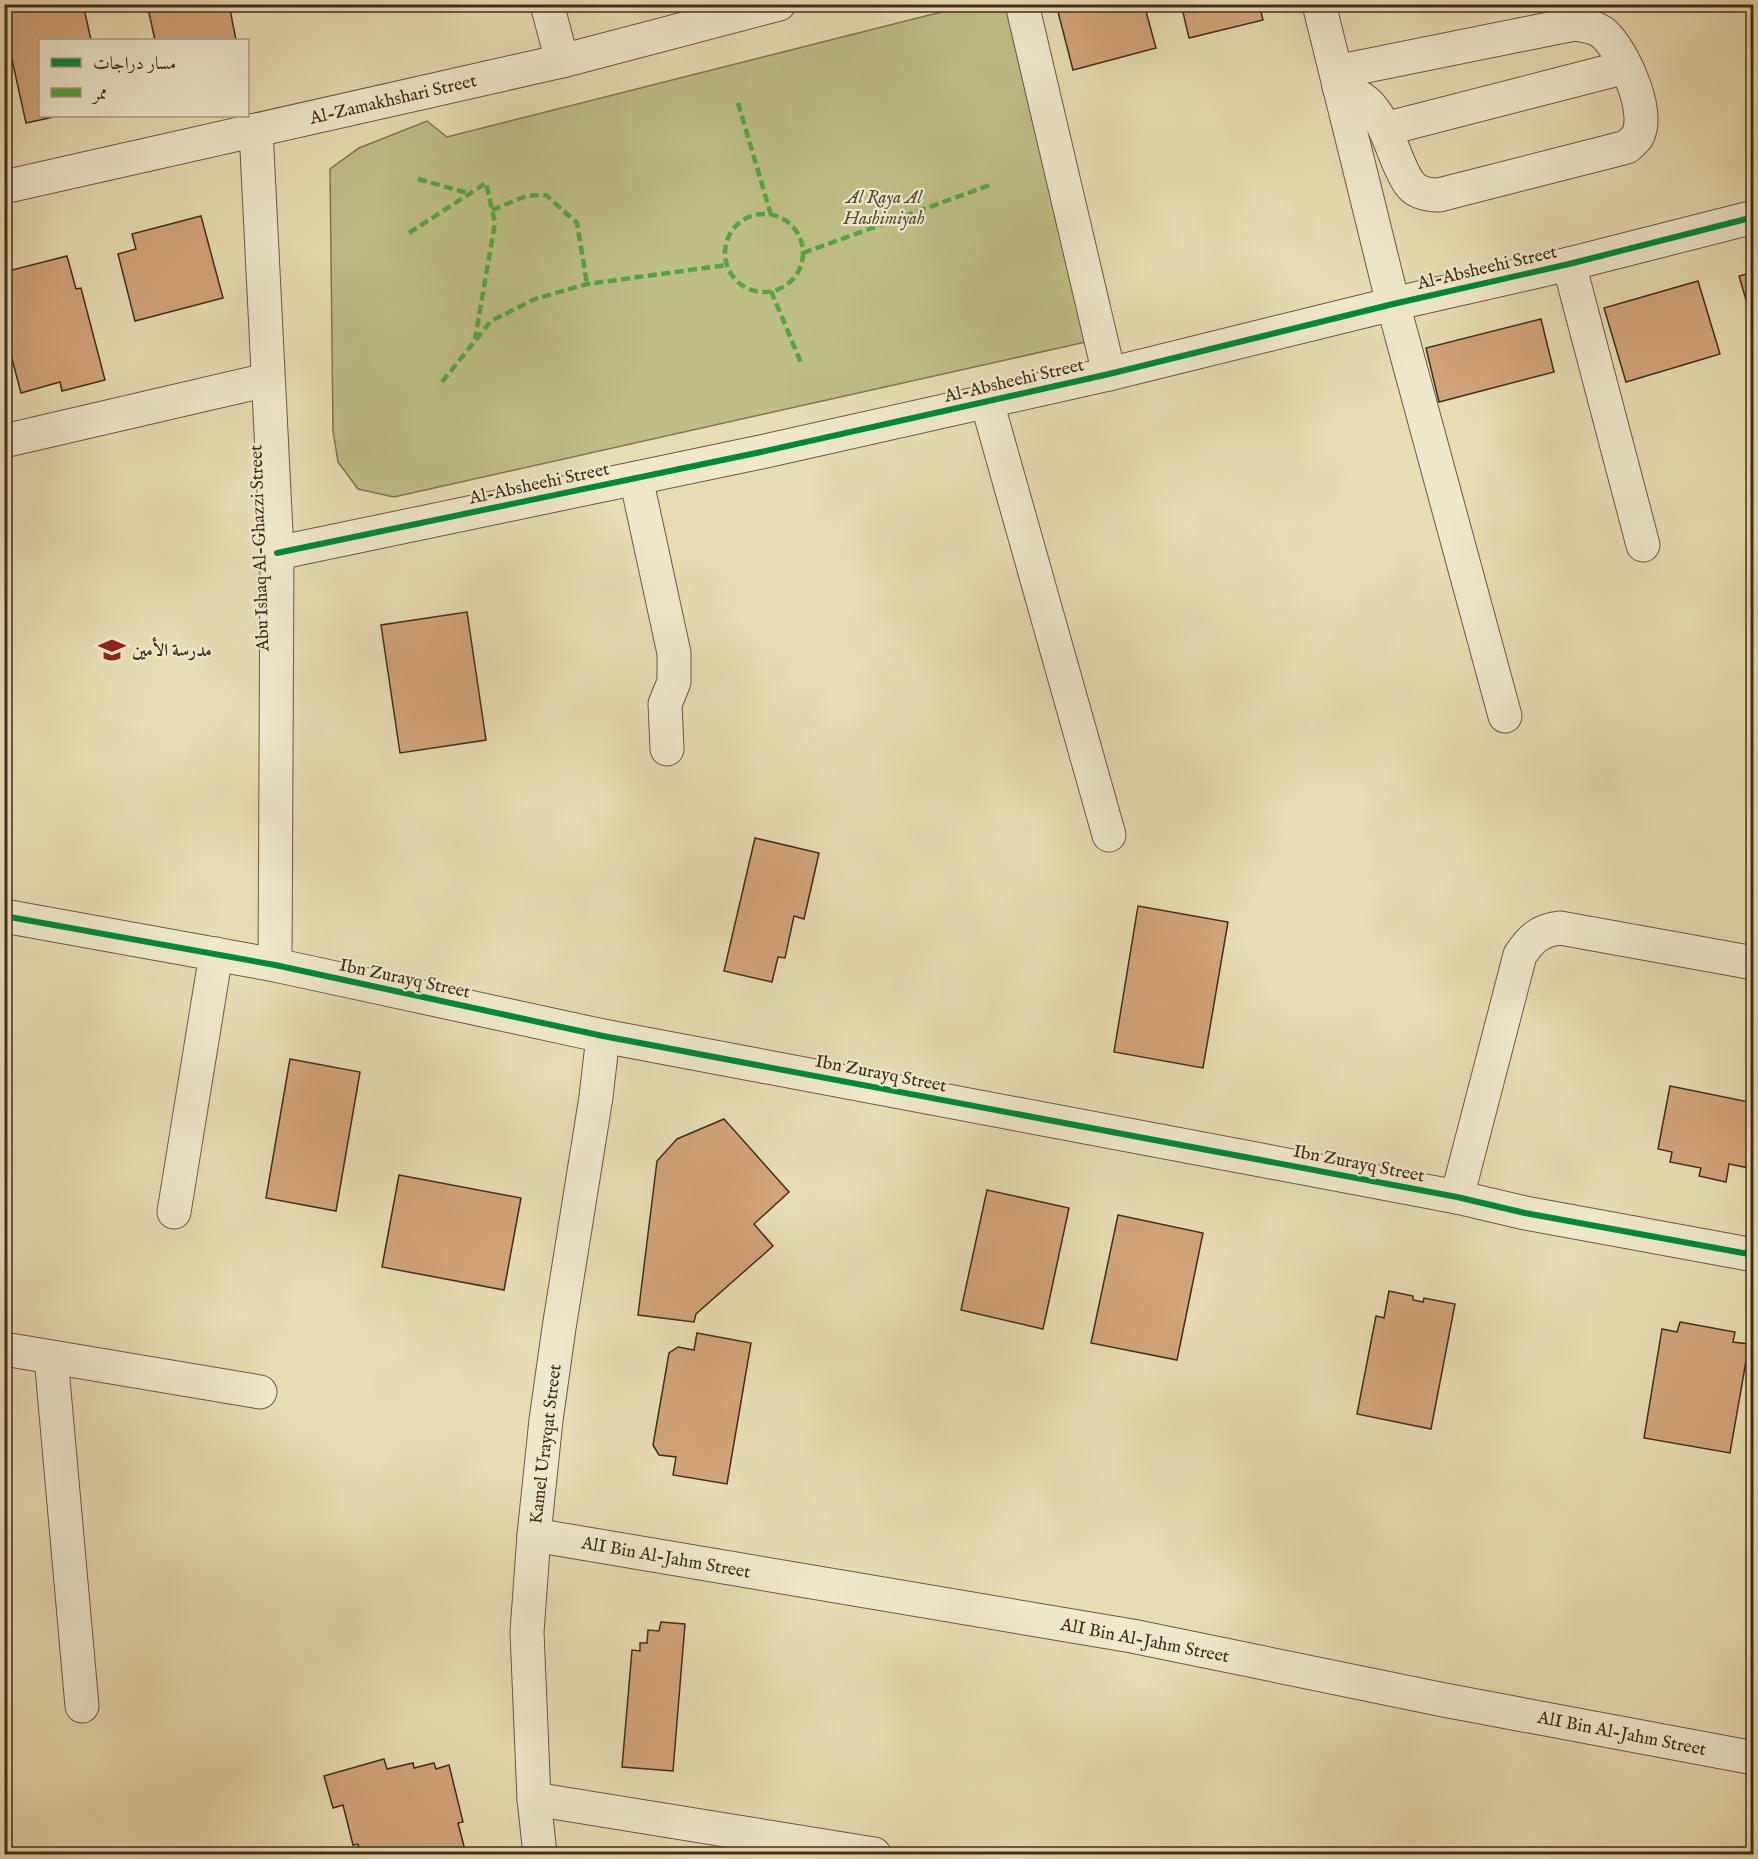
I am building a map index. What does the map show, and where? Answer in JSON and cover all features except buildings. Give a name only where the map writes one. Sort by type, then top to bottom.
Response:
[{"type":"street","points":[[547,4],[562,61]]},
{"type":"street","name":"Al-Zamakhshari Street","points":[[4,187],[562,61],[779,4]]},
{"type":"street","points":[[1022,4],[1109,374]]},
{"type":"street","points":[[1319,4],[1393,304],[1505,716]]},
{"type":"street","points":[[1574,24],[1593,27],[1608,37],[1626,67],[1641,106],[1641,125],[1636,138],[1627,147],[1439,195],[1430,195],[1420,192],[1410,184],[1377,117],[1338,79],[1401,59],[1574,24]]},
{"type":"street","points":[[1377,117],[1374,91],[1390,68],[1401,59]]},
{"type":"street","points":[[1377,117],[1626,67]]},
{"type":"street","name":"Abu Ishaq Al-Ghazzi Street","points":[[256,130],[277,553],[275,965]]},
{"type":"street","name":"Al-Absheehi Street","points":[[277,553],[987,402],[1569,264],[1754,217]]},
{"type":"street","points":[[1569,264],[1643,545]]},
{"type":"street","points":[[4,441],[267,380]]},
{"type":"street","points":[[987,402],[1109,835]]},
{"type":"street","points":[[636,478],[674,653],[674,682],[666,704],[667,749]]},
{"type":"street","name":"Ibn Zurayq Street","points":[[4,916],[275,965],[603,1036],[1457,1197],[1525,1214],[1754,1255]]},
{"type":"street","points":[[1457,1197],[1520,955],[1537,935],[1548,929],[1560,928],[1754,963]]},
{"type":"street","points":[[174,1212],[216,954]]},
{"type":"street","name":"Kamel Urayqat Street","points":[[540,1854],[534,1799],[527,1632],[534,1535],[548,1408],[596,1097],[603,1036]]},
{"type":"street","points":[[4,1350],[260,1392]]},
{"type":"street","points":[[51,1357],[81,1706]]},
{"type":"street","name":"AlI Bin Al-Jahm Street","points":[[534,1535],[1132,1636],[1444,1700],[1754,1758]]},
{"type":"street","points":[[534,1799],[874,1854]]},
{"type":"green space","name":"Al Raya Al Hashimiyah","points":[[969,5],[1026,5],[1108,337],[394,497],[358,489],[338,462],[333,431],[330,169],[359,148],[427,121],[447,137]]},
{"type":"marked path","points":[[738,103],[771,215]]},
{"type":"marked path","points":[[418,179],[471,194]]},
{"type":"marked path","points":[[409,233],[486,183],[495,223],[475,339]]},
{"type":"marked path","points":[[803,253],[990,185]]},
{"type":"marked path","points":[[492,210],[526,196],[546,195],[577,223],[587,284]]},
{"type":"marked path","points":[[764,214],[779,217],[791,226],[800,238],[803,253],[800,268],[791,280],[779,289],[764,292],[749,289],[737,280],[728,268],[725,253],[728,238],[737,226],[749,217],[764,214]]},
{"type":"marked path","points":[[442,382],[491,321],[535,299],[587,284],[727,265]]},
{"type":"marked path","points":[[771,291],[802,365]]},
{"type":"cycle path","points":[[277,553],[761,452],[1109,374],[1393,304],[1569,264],[1754,217]]},
{"type":"cycle path","points":[[4,916],[275,965],[603,1036],[1754,1255]]},
{"type":"place","name":"مدرسة الأمين","points":[[112,650]]}]
